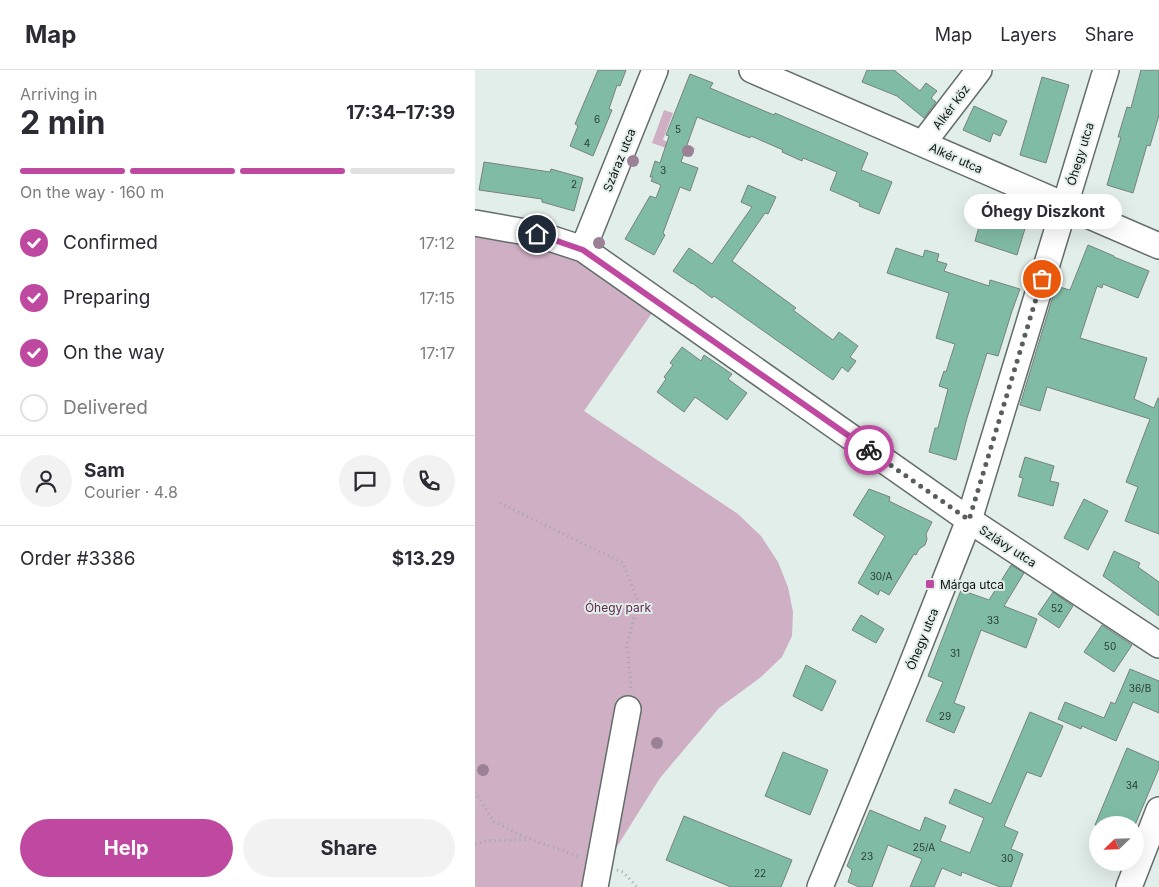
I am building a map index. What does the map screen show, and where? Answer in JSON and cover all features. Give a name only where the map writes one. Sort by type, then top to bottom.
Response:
[{"type":"street","name":"Száraz utca","points":[[583,250],[655,70]]},
{"type":"street","name":"Alkér utca","points":[[752,70],[1159,246]]},
{"type":"street","name":"Alkér köz","points":[[923,143],[979,70]]},
{"type":"street","name":"Óhegy utca","points":[[820,887],[969,520],[1106,70]]},
{"type":"street","name":"Szlávy utca","points":[[475,222],[537,234],[583,250],[969,520],[1159,645]]},
{"type":"street","points":[[597,876],[629,709]]},
{"type":"street","points":[[1129,887],[1159,810]]},
{"type":"path","points":[[499,503],[623,563],[638,601],[627,646],[631,686],[629,709]]},
{"type":"path","points":[[475,792],[494,822],[597,876],[623,872],[637,887]]},
{"type":"path","points":[[475,844],[486,841],[529,839]]},
{"type":"green space","points":[[664,110],[673,113],[663,140],[683,148],[685,144],[695,148],[691,157],[652,143]]},
{"type":"green space","name":"Óhegy park","points":[[475,230],[580,257],[652,313],[584,411],[738,514],[761,536],[778,562],[788,587],[793,612],[792,636],[782,657],[761,677],[719,708],[660,778],[608,861],[604,887],[475,887]]},
{"type":"building","points":[[598,70],[626,70],[620,86],[617,85],[609,109],[612,110],[593,156],[570,146],[578,126],[575,124]]},
{"type":"building","points":[[867,70],[894,70],[920,91],[926,83],[937,91],[931,98],[936,102],[924,118],[897,96],[862,82]]},
{"type":"building","points":[[1141,70],[1159,70],[1159,115],[1150,146],[1147,145],[1133,193],[1107,185],[1121,137],[1118,137],[1127,107],[1131,108]]},
{"type":"building","points":[[690,74],[713,83],[710,88],[774,115],[775,113],[868,153],[861,170],[892,182],[879,214],[859,206],[860,203],[830,190],[837,172],[803,158],[802,161],[782,152],[783,150],[751,136],[750,138],[697,117],[681,162],[698,168],[690,191],[680,187],[663,233],[665,235],[654,255],[625,239],[650,196],[656,198],[661,185],[651,181],[653,177],[650,177],[655,161],[660,163],[669,136],[666,135]]},
{"type":"building","points":[[1042,77],[1069,85],[1046,163],[1020,155]]},
{"type":"building","points":[[974,106],[1007,121],[1000,136],[993,133],[990,142],[963,130]]},
{"type":"building","points":[[484,162],[550,172],[551,169],[583,178],[574,211],[542,202],[542,199],[479,190]]},
{"type":"building","points":[[748,185],[776,197],[768,214],[765,213],[732,261],[796,308],[793,310],[833,340],[839,332],[858,346],[850,357],[856,361],[848,372],[842,367],[833,380],[714,296],[712,298],[673,271],[689,248],[712,264],[752,207],[741,202]]},
{"type":"building","points":[[984,209],[1027,222],[1017,255],[975,241]]},
{"type":"building","points":[[1088,245],[1149,271],[1138,298],[1103,284],[1102,288],[1097,286],[1080,338],[1147,358],[1134,399],[1154,408],[1159,398],[1159,534],[1125,521],[1138,487],[1126,482],[1150,419],[1047,387],[1040,411],[1020,405],[1056,286],[1070,290]]},
{"type":"building","points":[[896,248],[923,257],[925,250],[939,254],[937,261],[947,264],[944,271],[989,286],[990,280],[1020,289],[998,356],[987,353],[956,460],[929,452],[935,428],[938,428],[948,389],[939,386],[944,371],[946,372],[955,344],[936,338],[949,293],[887,273]]},
{"type":"building","points":[[682,347],[701,361],[704,355],[732,374],[728,379],[747,393],[727,420],[695,397],[684,412],[657,392],[666,379],[664,377],[673,365],[670,363]]},
{"type":"building","points":[[1025,457],[1054,466],[1050,481],[1059,483],[1053,506],[1018,496],[1023,478],[1019,477]]},
{"type":"building","points":[[869,489],[890,497],[889,501],[932,522],[926,534],[925,545],[919,549],[916,555],[914,554],[889,595],[880,590],[878,595],[858,583],[885,536],[853,515]]},
{"type":"building","points":[[1084,499],[1108,511],[1088,550],[1064,538]]},
{"type":"building","points":[[1114,551],[1140,563],[1138,567],[1159,582],[1159,616],[1103,576]]},
{"type":"building","points":[[1011,565],[1024,573],[1004,606],[1037,619],[1026,648],[981,630],[954,703],[965,707],[954,733],[926,721],[943,682],[928,676],[961,590],[989,600]]},
{"type":"building","points":[[1053,592],[1073,606],[1059,628],[1038,614]]},
{"type":"building","points":[[861,615],[884,629],[876,643],[852,630]]},
{"type":"building","points":[[1102,625],[1132,645],[1114,672],[1084,652]]},
{"type":"building","points":[[806,665],[836,681],[822,711],[793,696]]},
{"type":"building","points":[[1130,669],[1159,681],[1159,713],[1133,702],[1116,741],[1082,726],[1081,729],[1058,719],[1065,702],[1104,718],[1111,702],[1115,704]]},
{"type":"building","points":[[1030,712],[1063,726],[1041,777],[1027,772],[1004,826],[1018,832],[1011,849],[1023,854],[1011,887],[1000,887],[962,872],[961,876],[942,868],[934,887],[910,887],[922,859],[888,845],[872,887],[859,887],[848,882],[852,870],[847,866],[870,810],[920,831],[925,817],[946,826],[940,841],[970,853],[984,818],[949,803],[955,789],[991,804]]},
{"type":"building","points":[[1127,748],[1159,762],[1159,768],[1139,816],[1099,816]]},
{"type":"building","points":[[783,752],[828,770],[810,815],[765,796]]},
{"type":"building","points":[[684,816],[792,860],[781,887],[731,887],[666,860]]},
{"type":"way so far","points":[[869,450],[969,520],[1042,279]]},
{"type":"place","name":"Óhegy Diszkont","points":[[1042,279]]},
{"type":"place","name":"Márga utca","points":[[930,584]]},
{"type":"route","points":[[537,234],[583,250],[869,450]]}]
